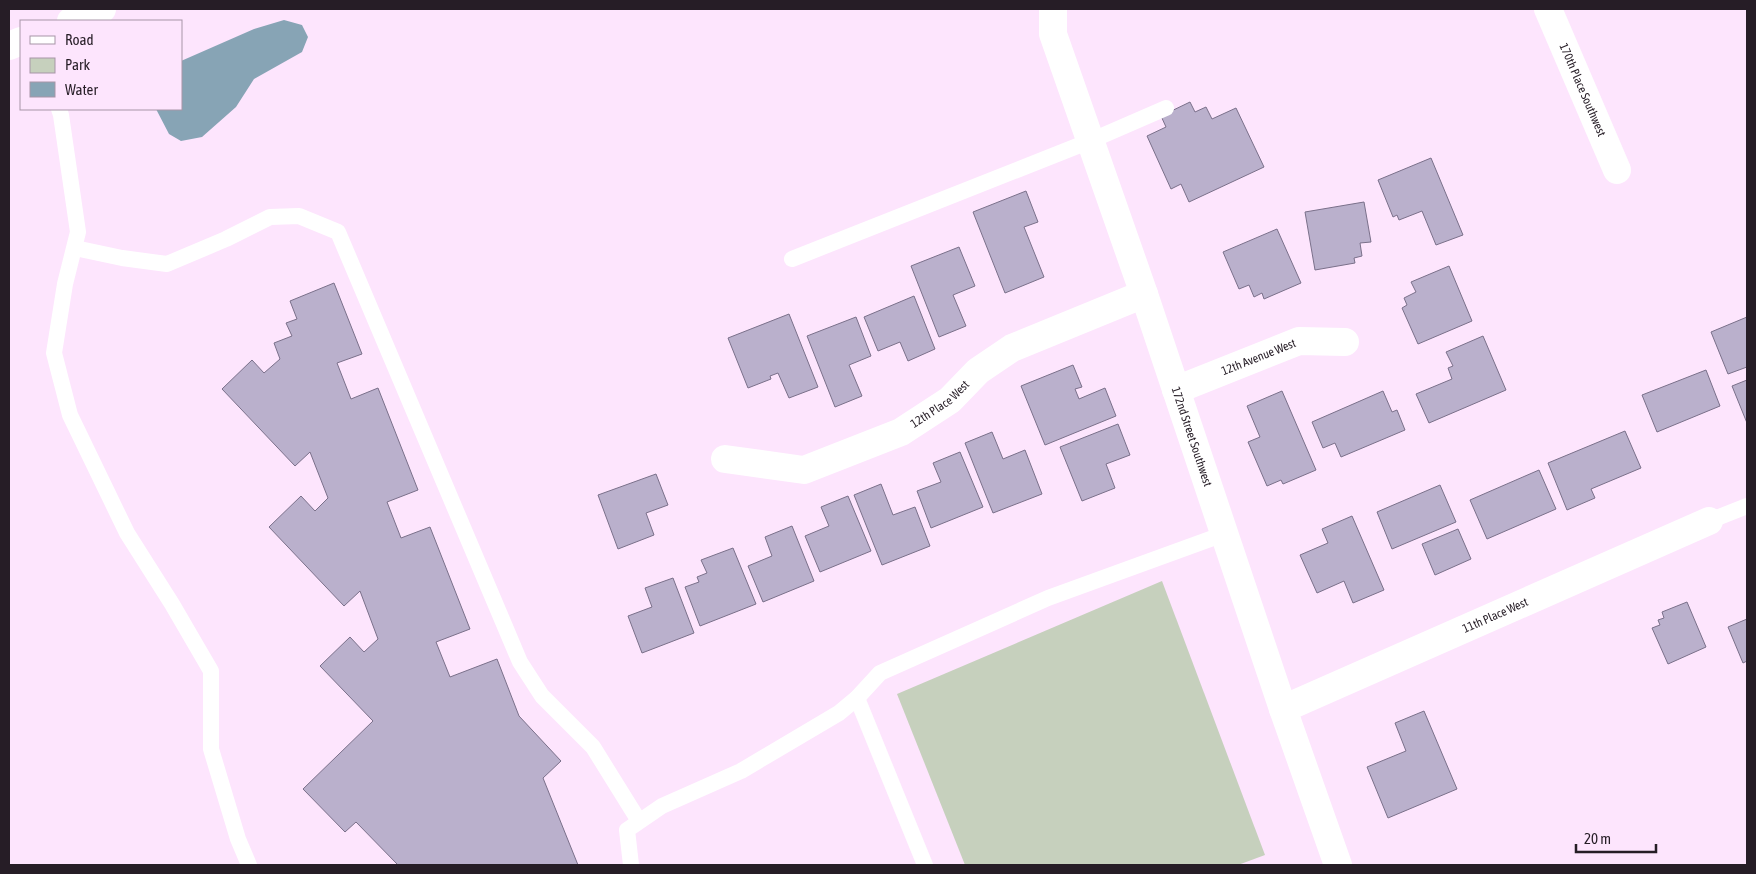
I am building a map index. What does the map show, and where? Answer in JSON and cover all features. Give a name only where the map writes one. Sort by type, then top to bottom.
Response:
[{"type":"street","points":[[74,20],[102,9]]},
{"type":"street","name":"172nd Street Southwest","points":[[1053,9],[1053,34],[1144,294],[1283,709],[1338,865]]},
{"type":"street","name":"170th Place Southwest","points":[[1548,9],[1617,170]]},
{"type":"street","name":"12th Place West","points":[[725,459],[804,470],[901,432],[950,400],[978,371],[1012,348],[1144,294]]},
{"type":"street","name":"12th Avenue West","points":[[1176,390],[1299,341],[1345,342]]},
{"type":"street","name":"11th Place West","points":[[1283,709],[1709,521]]},
{"type":"lane","points":[[792,259],[1090,141],[1166,108]]},
{"type":"lane","points":[[59,110],[78,232],[65,284],[54,352],[70,415],[126,533],[172,604],[211,671],[212,749],[238,839],[249,865]]},
{"type":"lane","points":[[75,248],[122,258],[167,264],[226,239],[270,217],[299,216],[338,232],[520,662],[542,696],[593,747],[639,821]]},
{"type":"lane","points":[[1709,521],[1747,506]]},
{"type":"lane","points":[[631,865],[627,830],[662,806],[741,771],[832,718],[857,698],[880,673],[1048,598],[1224,534]]},
{"type":"lane","points":[[857,698],[925,865]]},
{"type":"green space","points":[[1162,581],[1265,855],[1238,865],[965,865],[897,694]]},
{"type":"water","points":[[284,20],[302,25],[308,37],[302,52],[254,79],[236,107],[202,137],[181,141],[169,134],[157,110],[182,110],[182,61],[254,29]]},
{"type":"building","points":[[1190,102],[1195,112],[1206,107],[1212,119],[1236,108],[1264,167],[1189,202],[1181,184],[1171,189],[1147,136],[1166,127],[1161,116]]},
{"type":"building","points":[[1431,158],[1463,235],[1436,245],[1422,211],[1399,220],[1397,215],[1393,217],[1378,180]]},
{"type":"building","points":[[1026,191],[1038,222],[1024,227],[1044,277],[1005,293],[973,212]]},
{"type":"building","points":[[1364,202],[1371,242],[1360,243],[1362,256],[1354,258],[1355,263],[1315,270],[1305,212]]},
{"type":"building","points":[[1277,229],[1301,283],[1264,299],[1262,293],[1254,297],[1249,285],[1239,289],[1223,252]]},
{"type":"building","points":[[959,247],[975,286],[953,295],[966,326],[939,337],[911,266]]},
{"type":"building","points":[[1449,266],[1472,321],[1418,344],[1402,308],[1407,305],[1404,298],[1416,292],[1411,282]]},
{"type":"building","points":[[334,283],[362,354],[337,363],[351,399],[378,388],[418,490],[387,502],[401,538],[430,527],[470,629],[436,642],[450,677],[497,659],[519,716],[561,761],[543,778],[578,865],[398,865],[356,822],[345,832],[303,789],[373,721],[320,666],[350,637],[364,652],[378,639],[360,591],[344,606],[269,527],[301,496],[315,511],[328,498],[310,452],[295,466],[222,389],[252,360],[264,373],[280,359],[274,343],[292,336],[286,323],[297,319],[290,301]]},
{"type":"building","points":[[914,296],[935,349],[908,361],[900,342],[878,351],[864,317]]},
{"type":"building","points":[[789,314],[818,387],[789,398],[778,373],[770,376],[771,379],[748,388],[728,338]]},
{"type":"building","points":[[856,317],[871,356],[849,365],[862,396],[835,407],[807,336]]},
{"type":"building","points":[[1747,317],[1747,367],[1728,374],[1711,332]]},
{"type":"building","points":[[1483,336],[1506,390],[1429,423],[1416,394],[1452,379],[1448,368],[1453,366],[1446,352]]},
{"type":"building","points":[[1073,365],[1082,387],[1075,389],[1079,399],[1105,388],[1116,416],[1045,445],[1021,386]]},
{"type":"building","points":[[1706,370],[1720,406],[1657,432],[1642,395]]},
{"type":"building","points":[[1747,380],[1747,423],[1732,386]]},
{"type":"building","points":[[1282,391],[1316,470],[1283,484],[1281,480],[1267,486],[1248,442],[1260,437],[1247,406]]},
{"type":"building","points":[[1383,391],[1392,412],[1397,410],[1405,430],[1341,457],[1335,443],[1323,448],[1312,422]]},
{"type":"building","points":[[1118,424],[1130,455],[1106,464],[1115,488],[1082,501],[1060,447]]},
{"type":"building","points":[[1625,431],[1641,468],[1591,489],[1595,498],[1567,510],[1548,463]]},
{"type":"building","points":[[992,432],[1003,459],[1025,450],[1042,494],[993,513],[965,443]]},
{"type":"building","points":[[960,452],[983,507],[931,528],[917,491],[941,482],[933,463]]},
{"type":"building","points":[[1539,470],[1556,509],[1487,539],[1470,500]]},
{"type":"building","points":[[656,474],[668,505],[646,513],[654,535],[618,549],[598,495]]},
{"type":"building","points":[[881,484],[893,515],[915,507],[930,546],[882,565],[854,495]]},
{"type":"building","points":[[1440,485],[1456,522],[1392,549],[1377,512]]},
{"type":"building","points":[[848,496],[871,551],[820,572],[805,536],[829,526],[821,507]]},
{"type":"building","points":[[1352,516],[1384,590],[1353,603],[1344,581],[1317,593],[1300,555],[1328,543],[1322,529]]},
{"type":"building","points":[[792,526],[814,581],[763,602],[748,566],[772,556],[765,537]]},
{"type":"building","points":[[1458,529],[1471,559],[1435,575],[1422,544]]},
{"type":"building","points":[[733,548],[756,604],[700,626],[685,587],[699,582],[697,577],[707,573],[701,560]]},
{"type":"building","points":[[673,578],[694,633],[642,653],[628,616],[652,607],[645,588]]},
{"type":"building","points":[[1687,602],[1706,647],[1668,664],[1652,628],[1660,625],[1658,620],[1664,618],[1662,612]]},
{"type":"building","points":[[1747,619],[1747,661],[1743,663],[1728,627]]},
{"type":"building","points":[[1424,711],[1457,789],[1388,818],[1367,767],[1406,751],[1395,723]]}]
